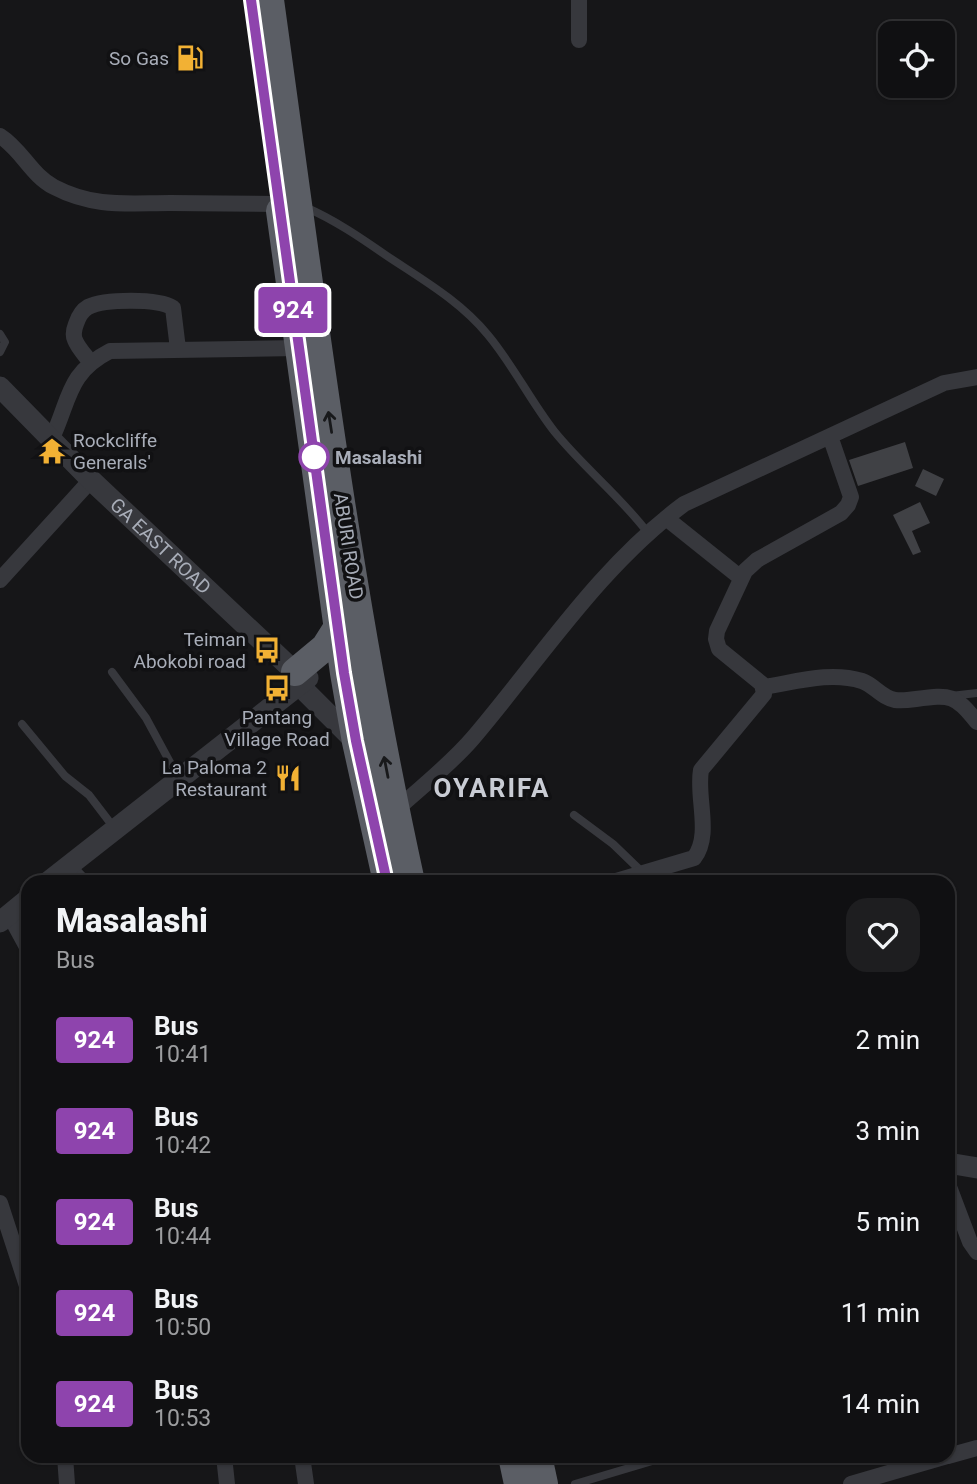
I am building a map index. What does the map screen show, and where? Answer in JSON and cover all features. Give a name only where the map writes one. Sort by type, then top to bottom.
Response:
[{"type":"highway","name":"ABURI ROAD","points":[[251,0],[372,693],[409,875]]},
{"type":"highway","name":"ABURI ROAD","points":[[270,0],[298,348],[344,673],[385,875]]},
{"type":"highway","points":[[303,676],[337,628]]},
{"type":"highway","points":[[514,1463],[518,1484]]},
{"type":"highway","points":[[540,1463],[544,1484]]},
{"type":"street","points":[[579,0],[579,40]]},
{"type":"street","points":[[0,136],[13,144],[32,170],[52,186],[81,199],[113,205],[288,204]]},
{"type":"street","points":[[91,363],[74,339],[74,332],[80,313],[87,307],[100,304],[167,304],[173,308],[178,349]]},
{"type":"street","points":[[52,438],[72,383],[91,363],[110,351],[298,348]]},
{"type":"street","points":[[395,811],[471,740],[598,583],[648,533],[684,504],[944,383],[977,377]]},
{"type":"street","name":"GA EAST ROAD","points":[[0,387],[91,480],[303,676],[356,741]]},
{"type":"street","points":[[633,875],[694,858],[700,849],[701,770],[764,694],[764,687],[719,649],[716,643],[717,631],[741,578],[757,560],[841,513],[848,505],[851,497],[830,436]]},
{"type":"street","points":[[0,580],[91,480]]},
{"type":"street","points":[[666,518],[741,578]]},
{"type":"street","points":[[56,875],[180,780],[303,676],[344,673],[355,678],[372,693]]},
{"type":"street","points":[[764,687],[822,677],[841,677],[864,681],[888,699],[956,699],[977,722]]},
{"type":"street","points":[[21,905],[5,918],[21,940]]},
{"type":"street","points":[[955,1164],[977,1168]]},
{"type":"street","points":[[955,1202],[970,1242],[977,1252]]},
{"type":"street","points":[[0,1203],[21,1249]]},
{"type":"street","points":[[955,1454],[977,1448]]},
{"type":"street","points":[[66,1463],[67,1484]]},
{"type":"street","points":[[225,1463],[227,1484]]},
{"type":"street","points":[[303,1463],[306,1484]]},
{"type":"street","points":[[851,1484],[900,1463]]},
{"type":"lane","points":[[288,204],[335,221],[434,286],[468,313],[489,336],[555,431],[648,533]]},
{"type":"lane","points":[[0,334],[5,342],[0,352]]},
{"type":"lane","points":[[112,673],[146,718],[180,780]]},
{"type":"lane","points":[[948,697],[977,693]]},
{"type":"lane","points":[[22,724],[65,776],[89,795],[115,829]]},
{"type":"lane","points":[[574,814],[613,844],[642,872]]},
{"type":"lane","points":[[71,863],[82,875]]},
{"type":"lane","points":[[575,1484],[645,1463]]},
{"type":"building","points":[[905,442],[913,468],[858,486],[849,460]]},
{"type":"building","points":[[923,469],[944,479],[936,496],[915,486]]},
{"type":"building","points":[[920,502],[930,523],[912,531],[921,552],[913,555],[893,515]]},
{"type":"bus line","name":"924","points":[[251,0],[344,673],[385,875]]},
{"type":"place","name":"So Gas","points":[[190,58]]},
{"type":"place","name":"Rockcliffe Generals'","points":[[52,451]]},
{"type":"place","name":"Masalashi","points":[[314,457]]},
{"type":"place","name":"Teiman Abokobi road","points":[[267,650]]},
{"type":"place","name":"Pantang Village Road","points":[[277,688]]},
{"type":"place","name":"La Paloma 2 Restaurant","points":[[288,778]]},
{"type":"district","name":"OYARIFA","points":[[492,788]]}]
